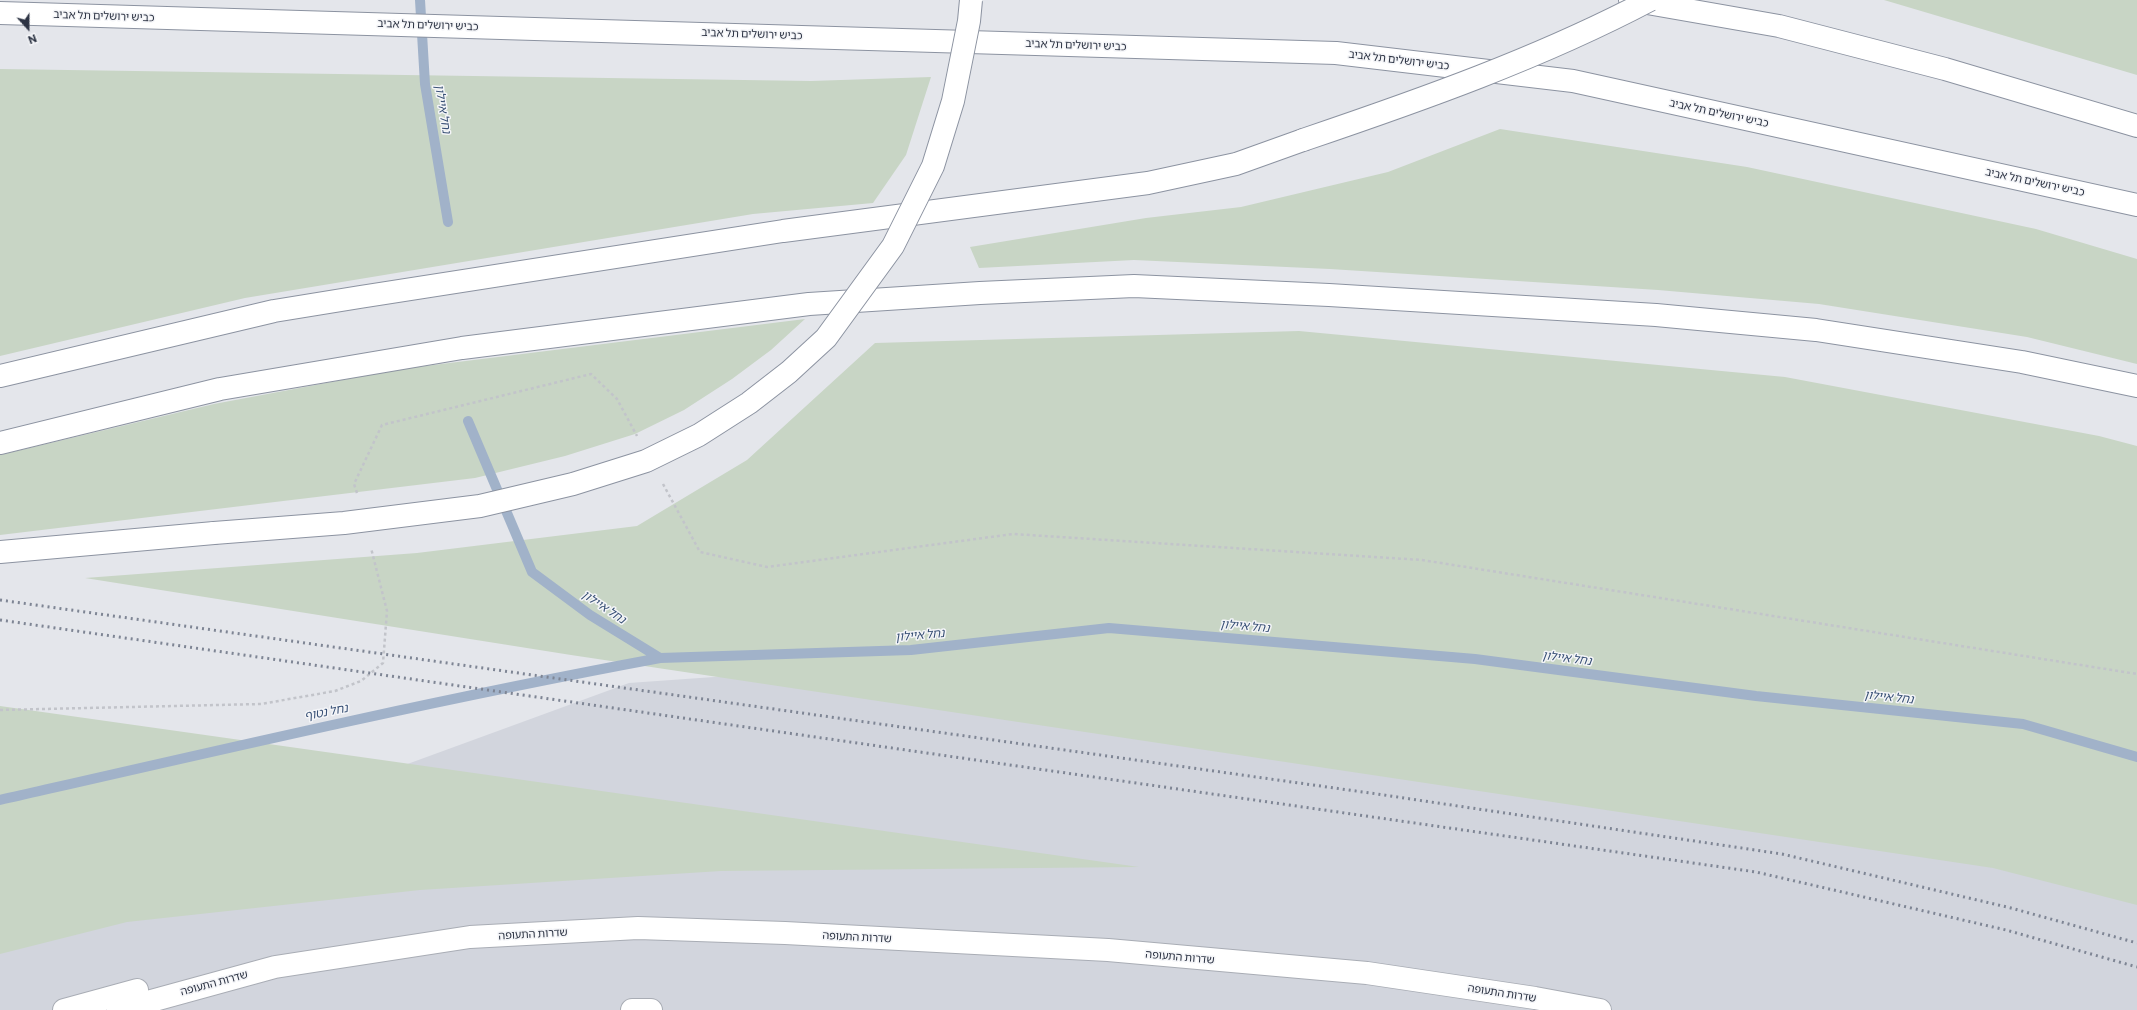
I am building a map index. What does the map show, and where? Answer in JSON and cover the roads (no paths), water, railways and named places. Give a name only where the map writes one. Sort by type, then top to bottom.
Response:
[{"type":"main road","points":[[0,552],[344,523],[480,506],[573,484],[646,461],[699,436],[749,403],[790,372],[826,338],[893,246],[933,166],[953,101],[969,21],[971,0]]},
{"type":"main road","points":[[1630,0],[1779,26],[1945,69],[2137,126]]},
{"type":"main road","points":[[0,376],[274,311],[783,231],[1148,183],[1236,164],[1375,116],[1496,69],[1615,18],[1650,0]]},
{"type":"main road","name":"כביש ירושלים תל אביב","points":[[0,13],[1336,53],[1573,81],[2137,205]]},
{"type":"main road","points":[[0,443],[220,389],[462,348],[808,304],[980,293],[1134,286],[1329,295],[1648,315],[1816,330],[2022,362],[2137,386]]},
{"type":"main road","name":"שדרות התעופה","points":[[118,1010],[275,967],[470,937],[638,928],[785,933],[1108,950],[1367,973],[1535,998],[1600,1010]]},
{"type":"main road","points":[[64,1010],[156,984],[275,967]]},
{"type":"main road","points":[[632,1010],[651,1010]]},
{"type":"waterway","name":"נחל איילון","points":[[420,0],[425,84],[448,222]]},
{"type":"waterway","name":"נחל איילון","points":[[468,421],[532,572],[590,615],[660,658],[911,650],[1109,628],[1475,659],[1756,696],[2023,724],[2137,757]]},
{"type":"waterway","name":"נחל נטוף","points":[[0,800],[494,690],[660,658]]},
{"type":"railway","points":[[0,600],[1377,794],[1782,854],[2011,908],[2137,943]]},
{"type":"railway","points":[[0,620],[1756,872],[2006,930],[2137,967]]}]
